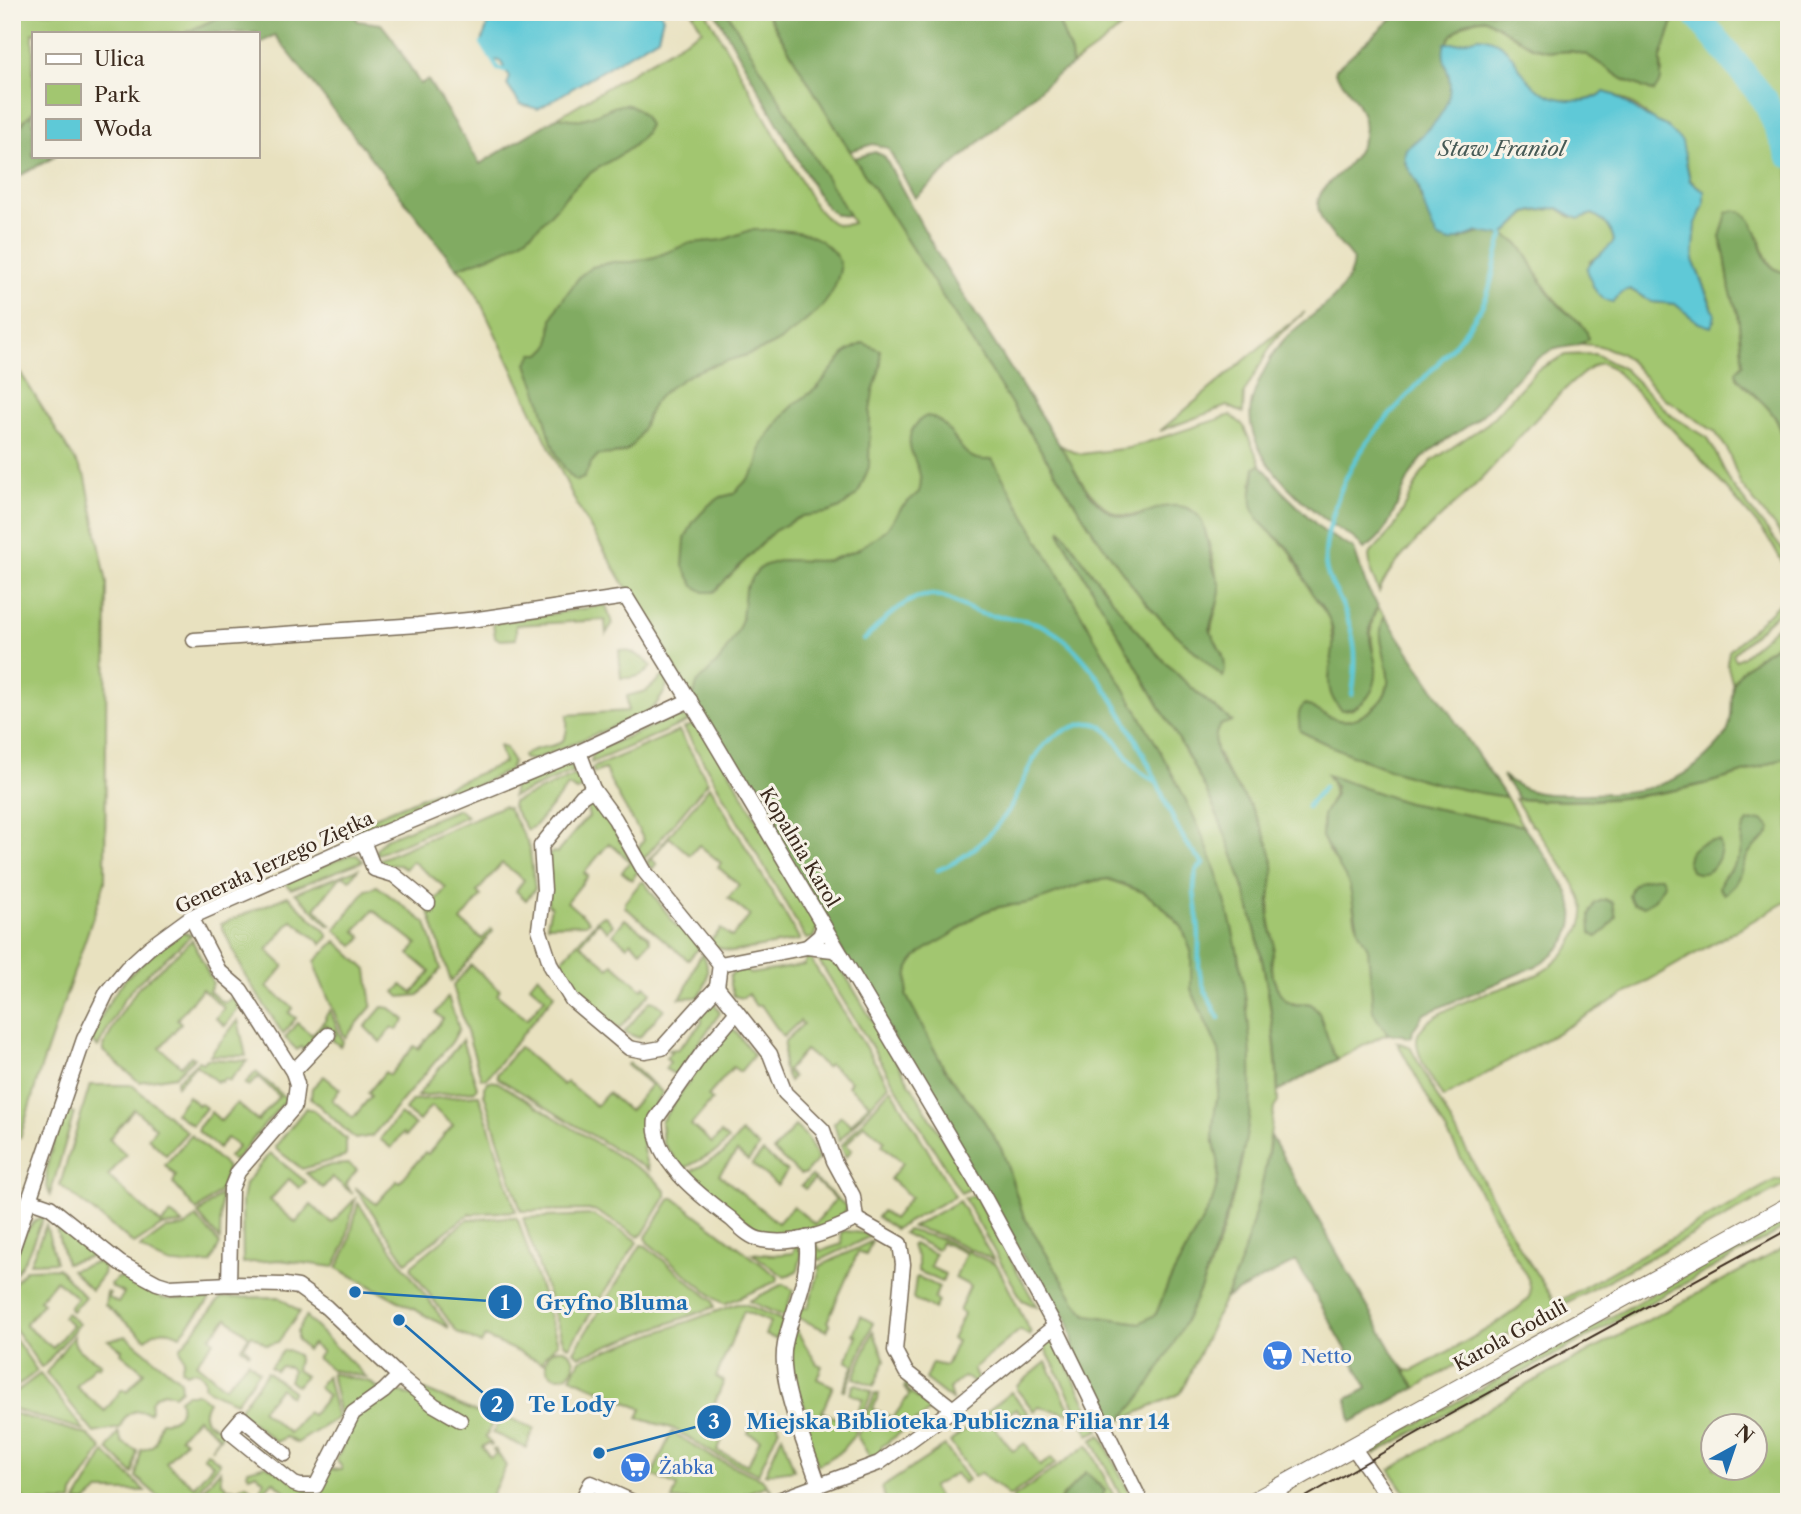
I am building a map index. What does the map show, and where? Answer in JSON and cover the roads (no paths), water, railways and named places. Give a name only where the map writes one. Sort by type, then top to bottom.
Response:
[{"type":"main road","name":"Karola Goduli","points":[[1253,1502],[1789,1206]]},
{"type":"street","name":"Kopalnia Karol","points":[[194,640],[418,625],[626,597],[690,700],[975,1182],[1055,1326],[1141,1502]]},
{"type":"street","name":"Generała Jerzego Ziętka","points":[[12,1250],[84,1039],[107,992],[127,968],[191,917],[363,841],[579,752],[690,700]]},
{"type":"street","points":[[579,752],[593,789],[615,820],[645,872],[720,964],[717,987],[662,1048],[645,1051],[629,1048],[572,1000],[551,966],[539,929],[544,890],[541,846],[582,796],[593,789]]},
{"type":"street","points":[[363,841],[374,869],[394,875],[428,903]]},
{"type":"street","points":[[191,917],[219,971],[241,990],[293,1072],[297,1084],[294,1107],[238,1172],[231,1189],[229,1284]]},
{"type":"street","points":[[807,947],[820,936],[824,926]]},
{"type":"street","points":[[720,964],[807,947],[832,950],[843,957]]},
{"type":"street","points":[[717,987],[770,1054],[785,1093],[823,1130],[834,1161],[853,1196],[856,1219]]},
{"type":"street","points":[[737,1012],[704,1052],[656,1119],[658,1141],[681,1177],[755,1238],[775,1241],[806,1238],[827,1234],[856,1219]]},
{"type":"street","points":[[293,1072],[328,1035]]},
{"type":"street","points":[[30,1200],[50,1207],[120,1264],[157,1283],[170,1287],[229,1284],[298,1287],[326,1307],[434,1405],[460,1420]]},
{"type":"street","points":[[856,1219],[892,1237],[900,1244],[903,1265],[895,1351],[906,1372],[953,1409]]},
{"type":"street","points":[[806,1238],[807,1270],[784,1346],[785,1371],[786,1384],[819,1486]]},
{"type":"street","points":[[773,1502],[879,1463],[953,1409],[1055,1326]]},
{"type":"street","points":[[285,1454],[242,1418],[230,1432],[294,1484],[316,1486],[353,1413],[384,1391],[399,1376]]},
{"type":"street","points":[[1353,1447],[1391,1502]]},
{"type":"street","points":[[581,1502],[591,1483],[633,1502]]},
{"type":"water","points":[[501,12],[660,12],[663,17],[658,37],[538,109],[520,104],[507,85],[510,77],[500,61],[493,60],[482,42],[489,20]]},
{"type":"water","name":"Staw Franiol","points":[[1479,37],[1493,40],[1504,47],[1536,88],[1550,95],[1578,101],[1591,99],[1604,92],[1614,95],[1666,126],[1682,142],[1690,181],[1704,191],[1704,205],[1696,223],[1693,260],[1715,315],[1711,327],[1699,323],[1675,304],[1652,302],[1630,289],[1621,292],[1613,302],[1602,298],[1587,269],[1614,241],[1607,225],[1592,214],[1578,219],[1558,208],[1534,211],[1526,213],[1503,236],[1478,232],[1450,242],[1438,238],[1428,218],[1418,185],[1406,163],[1406,149],[1432,126],[1448,98],[1450,88],[1444,56],[1445,43]]},
{"type":"waterway","points":[[1694,12],[1765,100],[1789,155]]},
{"type":"waterway","points":[[482,43],[498,69],[506,70]]},
{"type":"waterway","points":[[1352,695],[1355,670],[1353,637],[1346,614],[1328,577],[1325,561],[1334,511],[1344,481],[1359,454],[1398,406],[1441,360],[1479,311],[1491,284],[1503,236]]},
{"type":"waterway","points":[[864,640],[897,609],[907,602],[928,595],[939,596],[990,616],[1041,625],[1077,652],[1124,717],[1176,826],[1188,846],[1204,864],[1197,869],[1194,883],[1199,929],[1199,967],[1209,1000],[1219,1018]]},
{"type":"waterway","points":[[938,870],[966,855],[991,833],[1012,804],[1037,754],[1057,735],[1073,727],[1089,723],[1099,725],[1110,734],[1132,764],[1155,781]]},
{"type":"waterway","points":[[1307,807],[1324,787]]},
{"type":"tram line","points":[[1297,1502],[1445,1417],[1789,1229]]},
{"type":"place","name":"Gryfno Bluma","points":[[355,1292]]},
{"type":"place","name":"Te Lody","points":[[399,1320]]},
{"type":"place","name":"Netto","points":[[1278,1356]]},
{"type":"place","name":"Miejska Biblioteka Publiczna Filia nr 14","points":[[599,1453]]},
{"type":"place","name":"Żabka","points":[[636,1467]]}]
